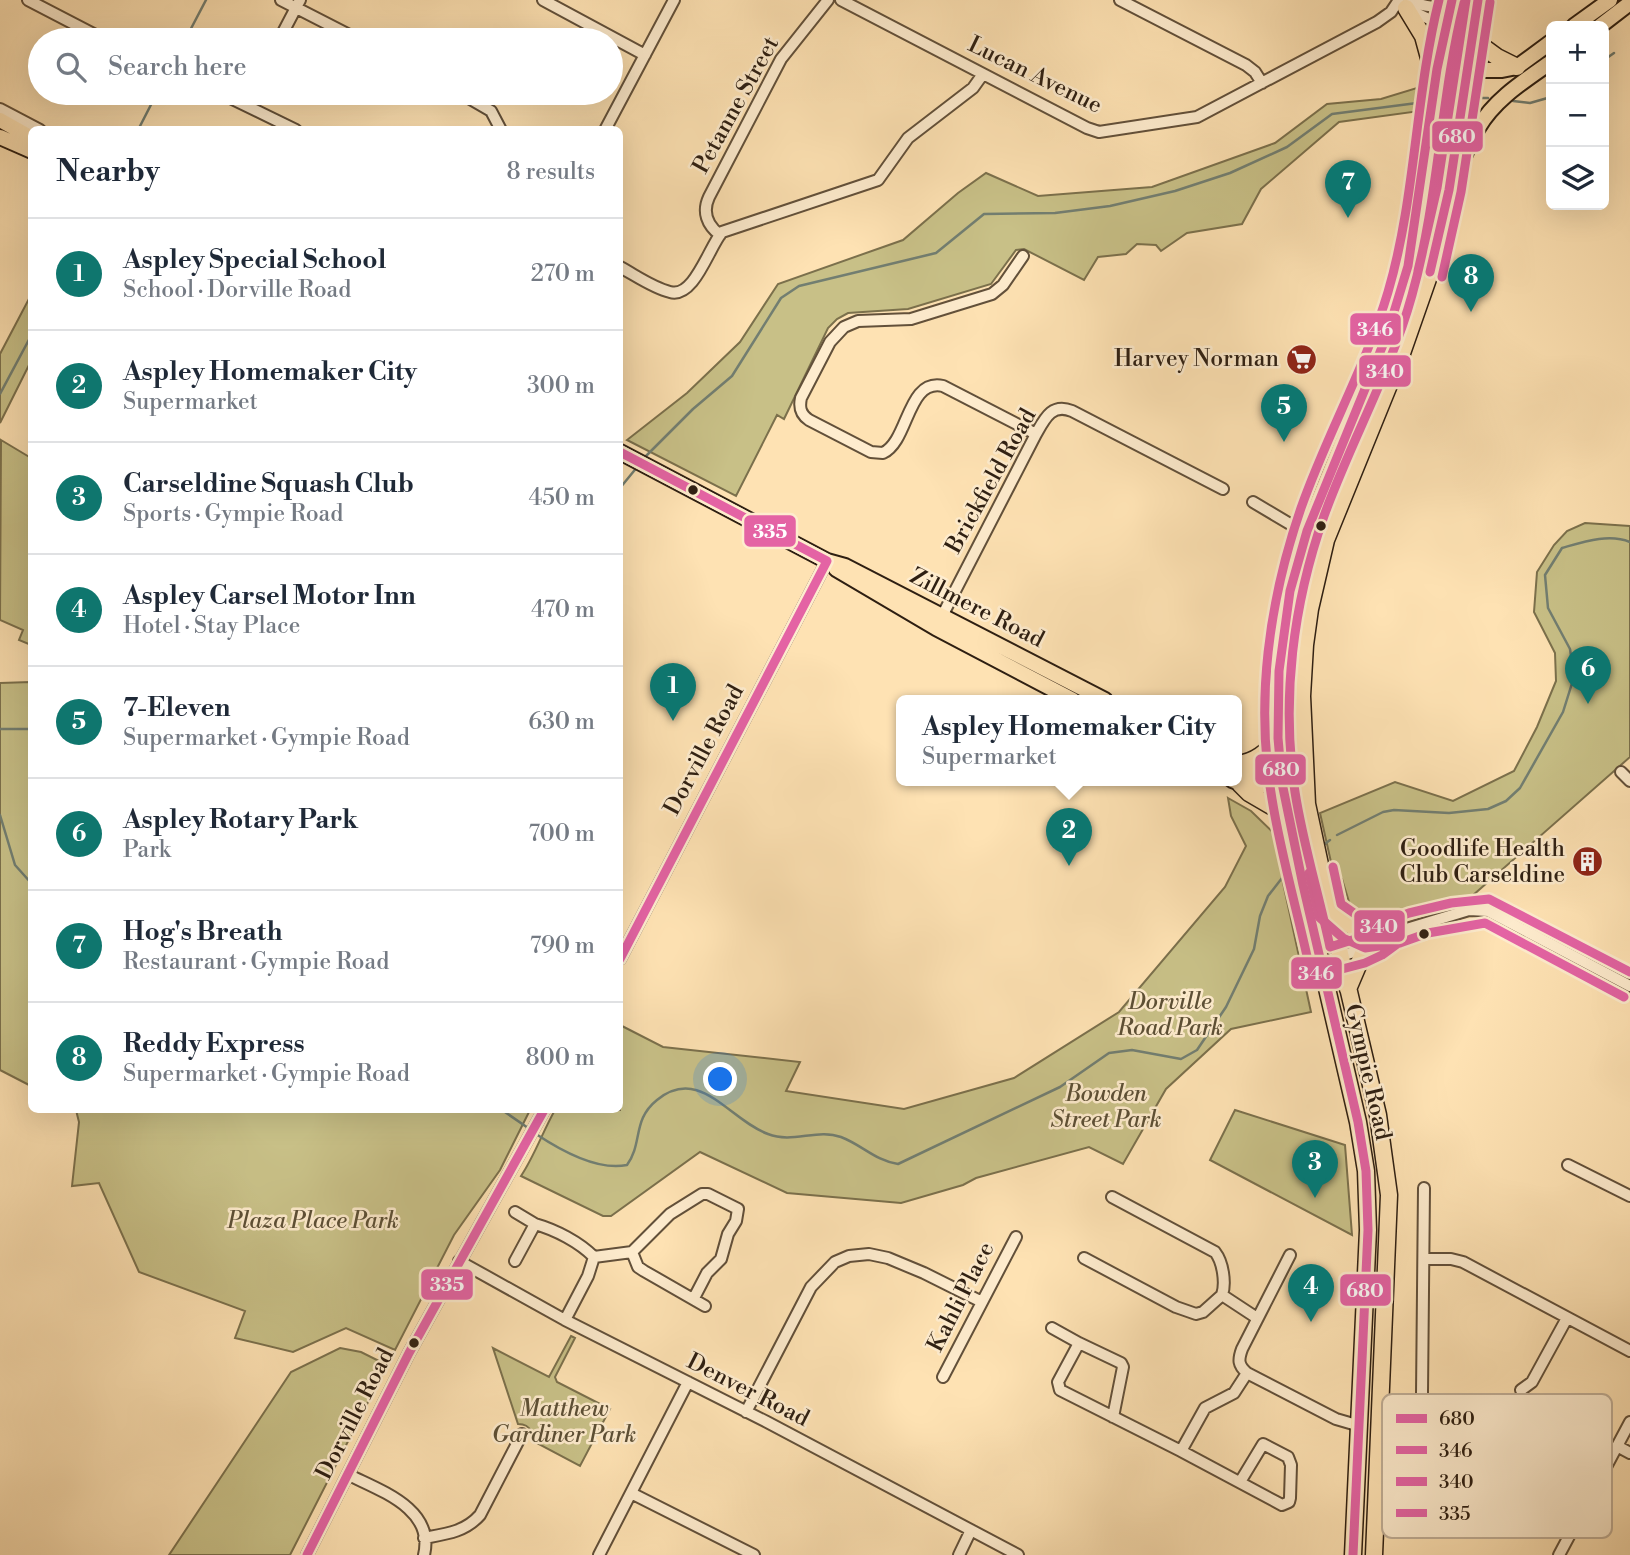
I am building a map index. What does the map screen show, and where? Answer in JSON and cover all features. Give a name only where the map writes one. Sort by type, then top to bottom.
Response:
[{"type":"highway","name":"Gympie Road","points":[[1353,1555],[1368,1230],[1366,1171],[1358,1122],[1281,777],[1278,738],[1281,640],[1290,591],[1307,531],[1393,318],[1408,266],[1437,69],[1452,0]]},
{"type":"highway","name":"Gympie Road","points":[[1374,1555],[1389,1195],[1383,1139],[1311,823],[1304,775],[1302,696],[1305,645],[1310,609],[1326,540],[1418,311],[1436,249],[1450,190],[1478,0]]},
{"type":"highway","points":[[1401,2],[1423,36],[1429,58],[1437,69]]},
{"type":"highway","points":[[1471,38],[1497,57],[1517,67]]},
{"type":"highway","points":[[1242,767],[1263,754],[1278,738]]},
{"type":"highway","points":[[1242,783],[1249,793],[1288,816]]},
{"type":"highway","points":[[1330,911],[1366,943],[1348,989]]},
{"type":"main road","points":[[1581,21],[1610,0]]},
{"type":"main road","points":[[1607,21],[1630,3]]},
{"type":"main road","points":[[1422,172],[1439,151],[1449,84],[1466,70],[1502,70],[1517,67],[1546,46]]},
{"type":"main road","points":[[1450,190],[1485,117],[1503,97],[1546,66]]},
{"type":"main road","points":[[0,120],[28,136]]},
{"type":"main road","points":[[0,136],[28,149]]},
{"type":"main road","name":"Zillmere Road","points":[[623,454],[827,561],[841,574],[1094,695]]},
{"type":"main road","name":"Zillmere Road","points":[[939,622],[1064,695]]},
{"type":"main road","points":[[1242,777],[1262,785],[1281,777],[1304,775]]},
{"type":"street","points":[[28,0],[82,28]]},
{"type":"street","points":[[281,0],[298,4],[339,28]]},
{"type":"street","points":[[543,0],[595,28]]},
{"type":"street","points":[[623,97],[674,0]]},
{"type":"street","name":"Petanne Street","points":[[720,235],[712,229],[706,213],[709,197],[781,59],[828,0]]},
{"type":"street","name":"Lucan Avenue","points":[[841,0],[1098,132],[1197,117],[1386,17],[1401,2]]},
{"type":"street","points":[[1120,0],[1246,65],[1262,83]]},
{"type":"street","points":[[1401,2],[1436,8],[1452,0]]},
{"type":"street","points":[[1401,2],[1431,20],[1446,22],[1459,15],[1466,0]]},
{"type":"street","points":[[285,28],[298,4]]},
{"type":"street","points":[[623,43],[645,55]]},
{"type":"street","points":[[623,268],[670,292],[682,291],[691,284],[720,235],[733,228],[878,180],[908,138],[973,88],[983,74]]},
{"type":"street","points":[[248,105],[288,126]]},
{"type":"street","points":[[481,105],[491,111],[499,126]]},
{"type":"street","points":[[608,126],[619,105]]},
{"type":"street","points":[[0,109],[32,126]]},
{"type":"street","points":[[1023,256],[1000,289],[992,294],[911,319],[858,321],[844,327],[830,342],[802,398],[800,408],[808,420],[871,452],[883,453],[893,445],[922,390],[928,386],[939,385],[1036,434]]},
{"type":"street","name":"Brickfield Road","points":[[939,622],[1036,434],[1047,414],[1056,409],[1066,409],[1223,489]]},
{"type":"street","points":[[1253,502],[1290,524],[1326,540]]},
{"type":"street","name":"Dorville Road","points":[[623,953],[827,561]]},
{"type":"street","points":[[1621,772],[1630,781]]},
{"type":"street","points":[[1319,956],[1366,943],[1377,945],[1390,933],[1469,910],[1488,911],[1630,986]]},
{"type":"street","name":"Dorville Road","points":[[307,1555],[409,1353],[542,1113]]},
{"type":"street","points":[[1568,1165],[1630,1196]]},
{"type":"street","points":[[1422,1394],[1424,1188]]},
{"type":"street","points":[[594,1257],[632,1252],[670,1214],[702,1194],[708,1194],[738,1209],[751,1209]]},
{"type":"street","points":[[1084,1258],[1176,1307],[1196,1314],[1203,1312],[1222,1295],[1223,1280],[1219,1256],[1215,1252],[1112,1197]]},
{"type":"street","points":[[694,1297],[707,1273],[721,1259],[738,1209]]},
{"type":"street","points":[[515,1212],[586,1249],[594,1257]]},
{"type":"street","points":[[515,1261],[535,1224]]},
{"type":"street","name":"Kahli Place","points":[[943,1377],[1016,1237]]},
{"type":"street","points":[[632,1252],[638,1267],[694,1297],[705,1306]]},
{"type":"street","points":[[746,1412],[811,1287],[835,1262],[849,1256],[869,1254],[888,1258],[982,1302]]},
{"type":"street","points":[[1290,1255],[1239,1358],[1240,1366],[1247,1373],[1336,1419],[1360,1426]]},
{"type":"street","points":[[565,1320],[588,1276],[594,1257]]},
{"type":"street","points":[[1424,1259],[1463,1262],[1630,1351]]},
{"type":"street","name":"Denver Road","points":[[459,1261],[565,1320],[1018,1555]]},
{"type":"street","points":[[1222,1295],[1258,1318]]},
{"type":"street","points":[[1521,1390],[1532,1382],[1567,1318]]},
{"type":"street","points":[[1052,1328],[1121,1363],[1124,1373],[1112,1417]]},
{"type":"street","points":[[1079,1343],[1057,1386],[1060,1390],[1282,1505],[1290,1498],[1288,1457],[1264,1444],[1240,1482]]},
{"type":"street","points":[[1181,1451],[1205,1408],[1234,1393],[1247,1373]]},
{"type":"street","points":[[599,1555],[688,1382]]},
{"type":"street","points":[[1612,1456],[1630,1422]]},
{"type":"street","points":[[424,1538],[460,1531],[471,1525],[480,1514],[522,1434]]},
{"type":"street","points":[[1617,1447],[1630,1453]]},
{"type":"street","points":[[349,1475],[391,1496],[414,1513],[422,1524],[424,1555]]},
{"type":"street","points":[[631,1493],[754,1555]]},
{"type":"street","points":[[959,1555],[971,1530]]},
{"type":"street","points":[[1559,1555],[1568,1538]]},
{"type":"green space","points":[[1420,87],[1420,111],[1339,122],[1261,189],[1242,224],[1187,233],[1161,251],[1156,245],[1137,244],[1126,254],[1098,257],[1084,280],[1024,249],[1016,250],[991,284],[908,309],[848,313],[837,319],[828,328],[784,419],[777,415],[736,496],[627,440],[687,393],[740,342],[778,284],[903,240],[986,173],[1038,196],[1152,187],[1275,143],[1327,104],[1381,99]]},
{"type":"green space","points":[[28,301],[28,367],[0,423],[0,354]]},
{"type":"green space","points":[[1,440],[28,456],[28,644],[19,640],[23,630],[0,620]]},
{"type":"green space","points":[[1585,523],[1630,526],[1630,757],[1472,896],[1374,926],[1361,924],[1353,915],[1342,879],[1333,871],[1320,813],[1395,782],[1453,801],[1514,771],[1537,727],[1556,681],[1555,653],[1534,612],[1537,572],[1554,545],[1567,531]]},
{"type":"green space","points":[[28,682],[28,1084],[0,1070],[0,683]]},
{"type":"green space","points":[[1228,798],[1251,811],[1281,840],[1282,878],[1311,1012],[1231,1029],[1166,1089],[1123,1164],[1089,1147],[976,1178],[963,1185],[901,1203],[787,1193],[700,1152],[611,1216],[603,1216],[521,1176],[554,1113],[623,1113],[623,1027],[663,1047],[800,1062],[786,1091],[904,1109],[1014,1078],[1119,1012],[1225,887],[1246,846],[1231,816]]},
{"type":"green space","points":[[1235,1110],[1345,1145],[1352,1235],[1210,1160]]},
{"type":"green space","name":"Plaza Place Park","points":[[77,1113],[528,1113],[500,1170],[454,1235],[395,1350],[346,1328],[293,1352],[235,1338],[245,1311],[139,1272],[99,1183],[72,1186],[79,1122]]},
{"type":"green space","name":"Matthew Gardiner Park","points":[[571,1336],[575,1338],[555,1377],[557,1382],[610,1409],[580,1466],[531,1440],[531,1430],[518,1424],[493,1348],[549,1377]]},
{"type":"green space","points":[[340,1348],[361,1352],[387,1365],[290,1555],[169,1555],[291,1372]]},
{"type":"waterway","points":[[191,28],[206,0]]},
{"type":"waterway","points":[[1609,56],[1614,53]]},
{"type":"waterway","points":[[1478,98],[1488,98]]},
{"type":"waterway","points":[[1513,101],[1530,103],[1546,98]]},
{"type":"waterway","points":[[644,458],[693,409],[732,376],[781,298],[799,286],[936,253],[984,214],[1055,213],[1110,206],[1175,191],[1230,173],[1287,147],[1332,114],[1417,103]]},
{"type":"waterway","points":[[140,126],[151,105]]},
{"type":"waterway","points":[[0,394],[28,342]]},
{"type":"waterway","points":[[623,484],[638,466]]},
{"type":"waterway","points":[[1337,835],[1383,812],[1394,810],[1449,813],[1488,809],[1506,801],[1520,788],[1563,712],[1574,677],[1570,649],[1548,608],[1545,575],[1562,548],[1605,538],[1630,542]]},
{"type":"waterway","points":[[0,729],[28,729]]},
{"type":"waterway","points":[[0,815],[15,865],[28,880]]},
{"type":"waterway","points":[[1322,846],[1330,840]]},
{"type":"waterway","points":[[536,1134],[592,1162],[627,1165],[649,1108],[673,1091],[687,1089],[714,1099],[768,1134],[777,1137],[823,1134],[841,1137],[883,1160],[898,1164],[1060,1087],[1109,1053],[1132,1050],[1181,1059],[1197,1050],[1226,1007],[1254,949],[1260,916],[1268,896],[1294,868]]},
{"type":"waterway","points":[[506,1113],[531,1130]]},
{"type":"transit line","name":"346","points":[[1439,0],[1425,73],[1404,220],[1388,292],[1369,347],[1301,508],[1273,615],[1265,689],[1267,762],[1272,799],[1309,965],[1315,973],[1323,974],[1365,963],[1397,944],[1428,933],[1485,923],[1624,997]]},
{"type":"transit line","name":"680","points":[[1353,1555],[1368,1230],[1366,1171],[1358,1122],[1282,783],[1278,738],[1279,671],[1290,591],[1307,531],[1387,335],[1408,266],[1437,69],[1452,0]]},
{"type":"transit line","name":"340","points":[[1418,271],[1437,188],[1466,0]]},
{"type":"transit line","name":"680","points":[[1430,272],[1449,190],[1478,0]]},
{"type":"transit line","name":"346","points":[[1442,277],[1461,192],[1490,2]]},
{"type":"transit line","name":"340","points":[[1464,3],[1428,222],[1412,295],[1382,379],[1324,516],[1304,583],[1290,687],[1289,722],[1295,792],[1330,947],[1368,935],[1385,922],[1409,913],[1451,903],[1489,899],[1630,972]]},
{"type":"transit line","name":"335","points":[[623,454],[827,561]]},
{"type":"transit line","name":"335","points":[[623,953],[827,561]]},
{"type":"transit line","name":"340","points":[[1333,867],[1341,904],[1368,923],[1396,919]]},
{"type":"transit line","name":"346","points":[[1309,873],[1319,917],[1343,938],[1365,948],[1400,943]]},
{"type":"transit line","name":"335","points":[[307,1555],[409,1353],[542,1113]]},
{"type":"place","name":"Hog's Breath","points":[[1348,218]]},
{"type":"place","name":"Reddy Express","points":[[1471,312]]},
{"type":"place","name":"Harvey Norman","points":[[1302,359]]},
{"type":"place","name":"7-Eleven","points":[[1284,442]]},
{"type":"place","name":"Aspley Rotary Park","points":[[1588,704]]},
{"type":"place","name":"Aspley Special School","points":[[673,721]]},
{"type":"place","name":"Goodlife Health Club Carseldine","points":[[1588,862]]},
{"type":"place","name":"Aspley Homemaker City","points":[[1069,866]]},
{"type":"place","name":"Carseldine Squash Club","points":[[1315,1198]]},
{"type":"place","name":"Aspley Carsel Motor Inn","points":[[1311,1322]]},
{"type":"park label","name":"Dorville Road Park","points":[[1170,1015]]},
{"type":"park label","name":"Bowden Street Park","points":[[1106,1107]]}]
